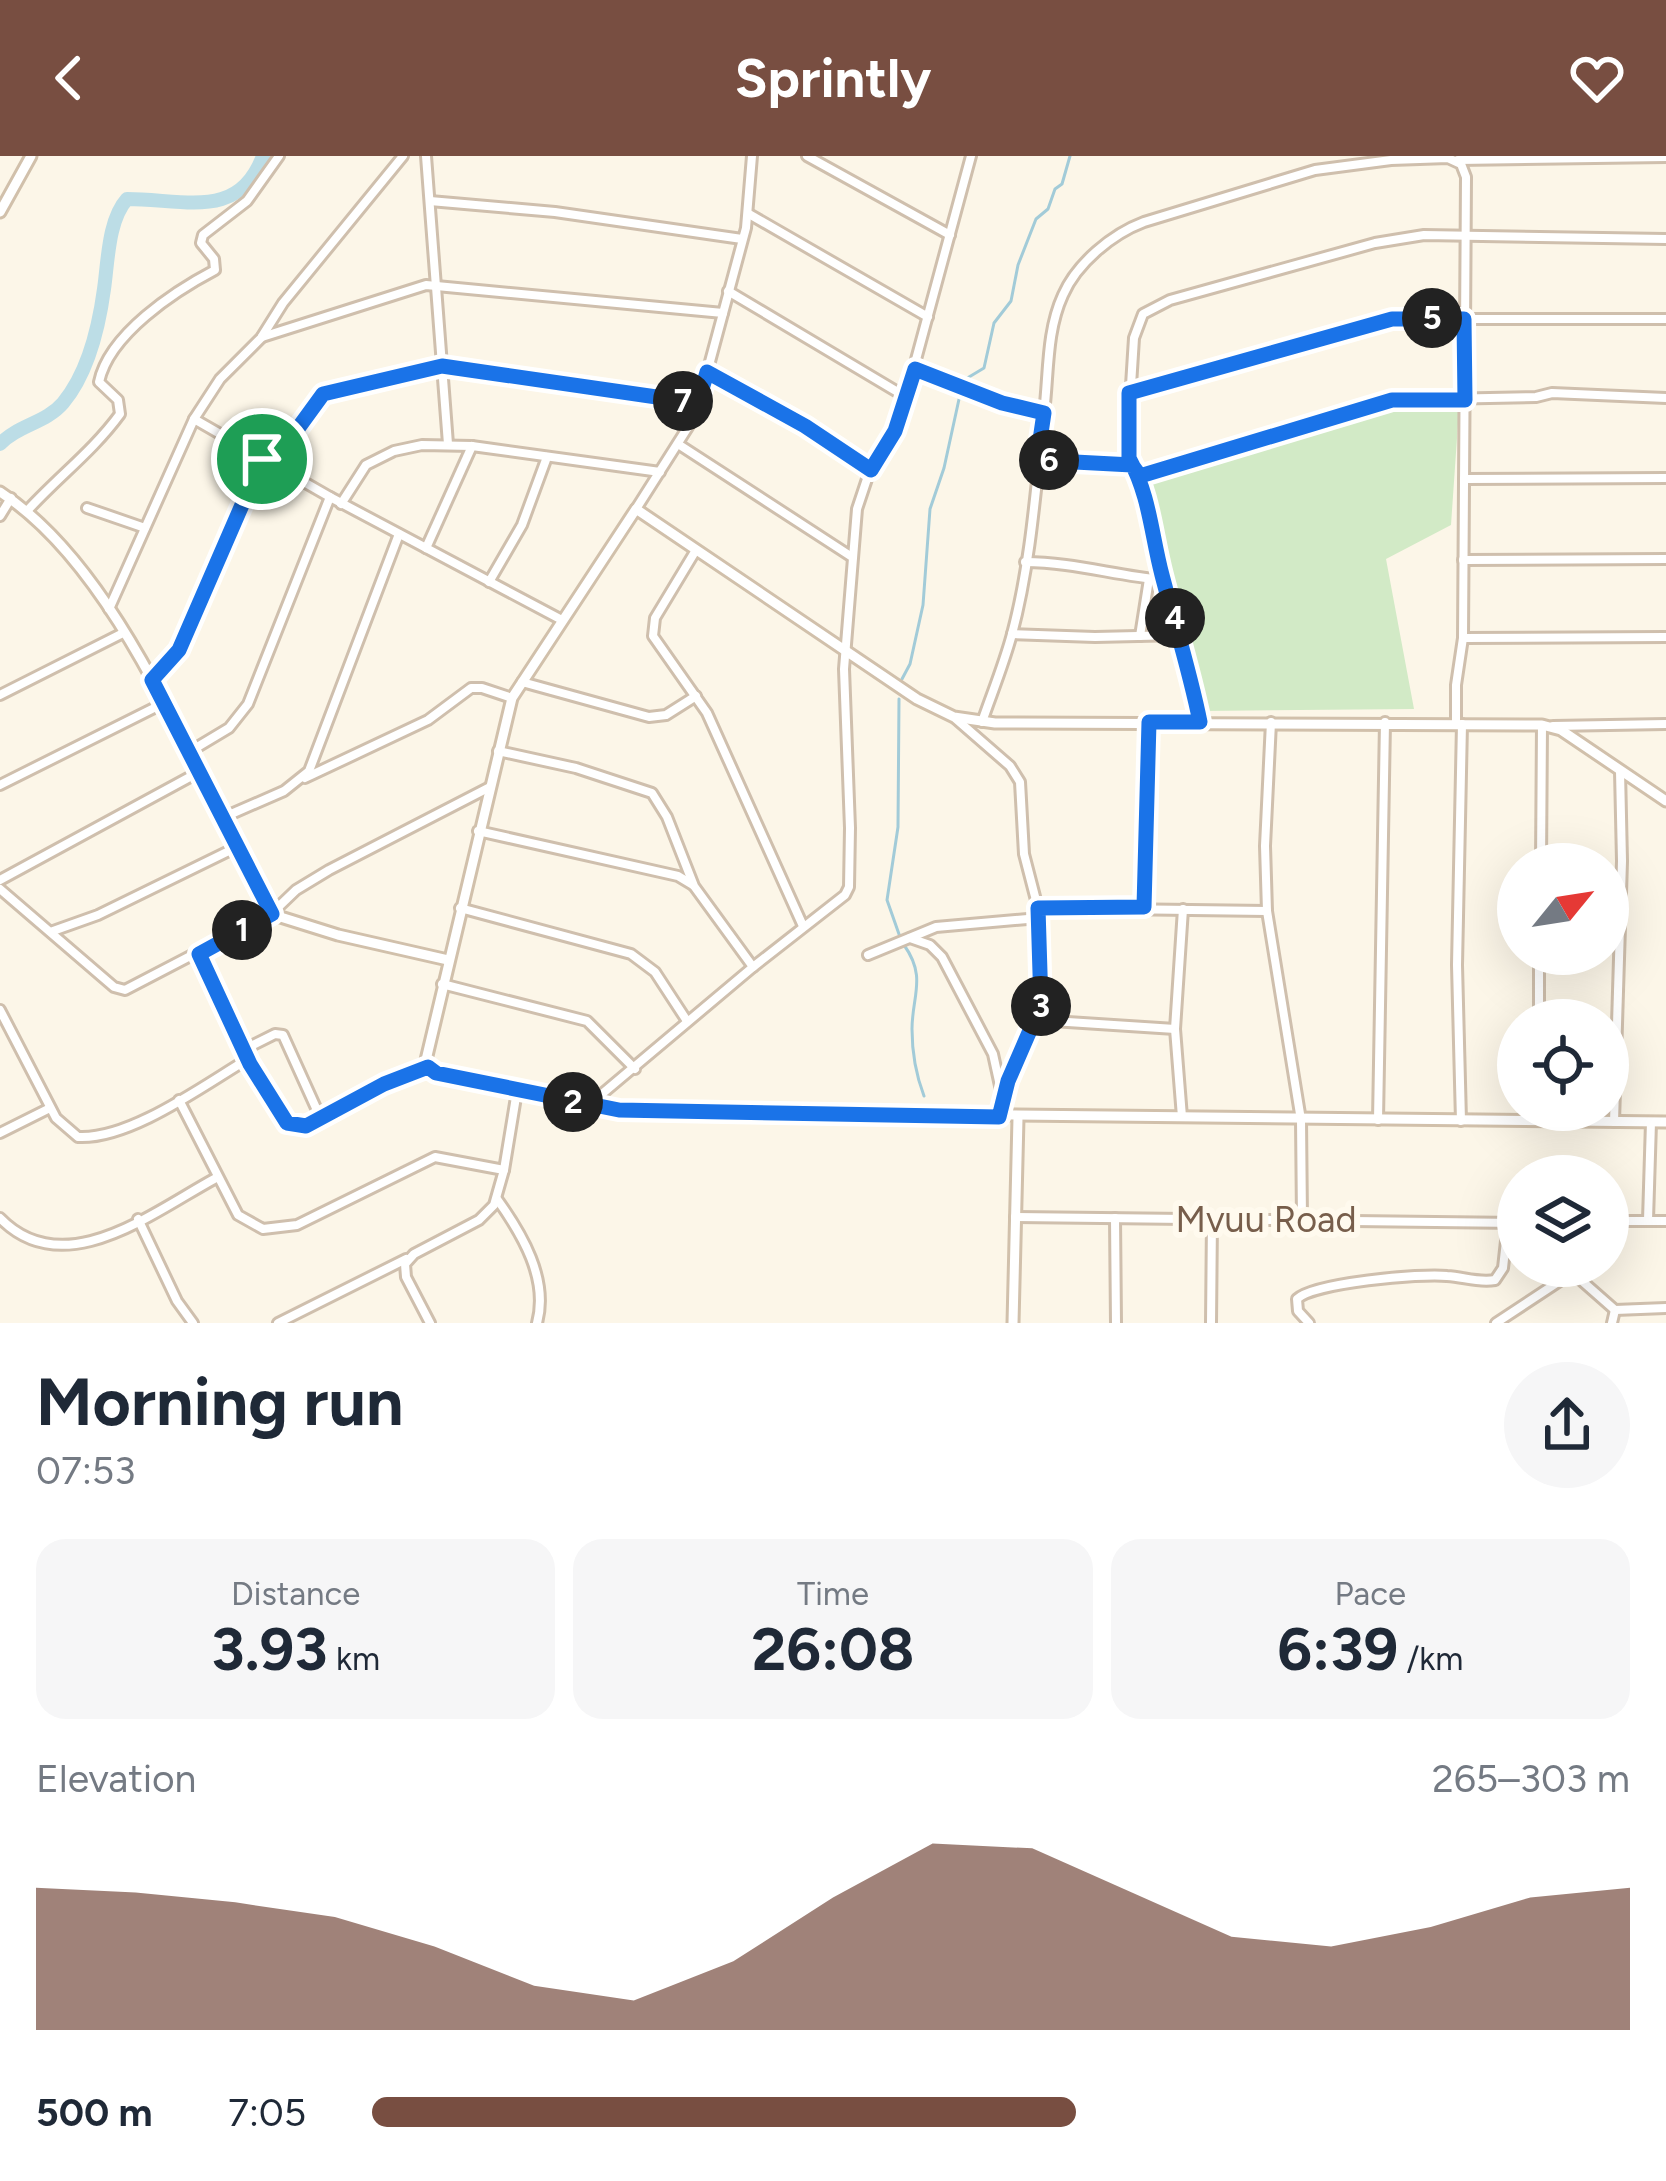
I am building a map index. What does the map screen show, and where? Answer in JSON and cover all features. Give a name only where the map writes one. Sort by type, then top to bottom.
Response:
[{"type":"street","points":[[0,212],[31,156]]},
{"type":"street","points":[[27,511],[90,453],[120,414],[118,400],[99,382],[117,344],[184,286],[215,270],[217,264],[200,238],[247,201],[279,156]]},
{"type":"street","points":[[108,610],[194,419],[220,379],[261,338],[283,303],[403,156]]},
{"type":"street","points":[[427,156],[448,444]]},
{"type":"street","points":[[752,156],[749,214],[698,403],[678,444],[512,698],[442,984],[428,1067],[436,1073],[619,1110],[720,1114],[1001,1111],[1018,1118],[1497,1118]]},
{"type":"street","points":[[807,156],[950,235]]},
{"type":"street","points":[[589,1105],[849,887],[843,709],[857,509],[906,398],[971,156]]},
{"type":"street","points":[[982,722],[1012,634],[1050,343],[1066,289],[1091,256],[1126,230],[1315,170],[1437,157],[1666,157]]},
{"type":"street","points":[[1455,160],[1466,177],[1463,638],[1456,685],[1460,1120]]},
{"type":"street","points":[[430,201],[555,212],[742,239]]},
{"type":"street","points":[[749,214],[928,317]]},
{"type":"street","points":[[1200,722],[1140,476],[1132,465],[1126,438],[1135,328],[1143,314],[1155,305],[1375,243],[1424,235],[1666,239]]},
{"type":"street","points":[[261,338],[404,289],[437,285],[723,313]]},
{"type":"street","points":[[728,291],[906,398]]},
{"type":"street","points":[[1129,393],[1392,319],[1666,319]]},
{"type":"street","points":[[152,680],[179,650],[267,462],[323,394],[442,366],[698,403]]},
{"type":"street","points":[[915,369],[1002,403],[1044,413]]},
{"type":"street","points":[[707,372],[805,426],[871,470]]},
{"type":"street","points":[[1140,476],[1392,400],[1552,393],[1666,398]]},
{"type":"street","points":[[194,419],[341,504],[560,620]]},
{"type":"street","points":[[678,444],[852,557]]},
{"type":"street","points":[[341,504],[358,473],[374,459],[422,445],[472,446],[660,472]]},
{"type":"street","points":[[426,548],[472,446]]},
{"type":"street","points":[[489,582],[522,525],[547,457]]},
{"type":"street","points":[[1037,460],[1132,465]]},
{"type":"street","points":[[1464,479],[1666,478]]},
{"type":"street","points":[[0,516],[5,495],[62,548],[108,610],[152,680],[272,914],[338,935],[448,960]]},
{"type":"street","points":[[189,752],[221,734],[243,714],[329,497]]},
{"type":"street","points":[[87,508],[145,528]]},
{"type":"street","points":[[637,509],[917,699],[954,717],[1010,766],[1020,782],[1024,854],[1039,913],[1043,977],[1037,1020],[1008,1081],[1001,1111]]},
{"type":"street","points":[[302,780],[313,762],[399,534]]},
{"type":"street","points":[[696,550],[653,625],[653,636],[717,734],[803,926]]},
{"type":"street","points":[[1463,560],[1666,559]]},
{"type":"street","points":[[1024,562],[1081,564],[1163,580]]},
{"type":"street","points":[[1140,636],[1149,579]]},
{"type":"street","points":[[0,694],[123,633]]},
{"type":"street","points":[[1012,634],[1181,635]]},
{"type":"street","points":[[1463,638],[1666,637]]},
{"type":"street","points":[[521,682],[649,717],[666,716],[696,696]]},
{"type":"street","points":[[222,818],[428,720],[471,688],[512,698]]},
{"type":"street","points":[[0,785],[164,703]]},
{"type":"street","points":[[954,717],[982,722],[1666,724]]},
{"type":"street","points":[[1144,907],[1149,722]]},
{"type":"street","points":[[1271,722],[1265,846],[1268,910],[1301,1120],[1302,1219]]},
{"type":"street","points":[[1378,1120],[1384,722]]},
{"type":"street","points":[[1547,726],[1666,800]]},
{"type":"street","points":[[1541,843],[1547,726]]},
{"type":"street","points":[[498,751],[576,768],[652,793],[694,886],[753,967]]},
{"type":"street","points":[[1618,999],[1620,770]]},
{"type":"street","points":[[199,772],[0,884],[114,987],[125,990],[199,954],[272,914],[296,890],[329,870],[488,788]]},
{"type":"street","points":[[478,832],[678,876],[694,886]]},
{"type":"street","points":[[53,932],[237,848]]},
{"type":"street","points":[[868,955],[946,926],[1039,913],[1144,907],[1268,910]]},
{"type":"street","points":[[460,908],[631,954],[655,972],[687,1021]]},
{"type":"street","points":[[1182,1119],[1175,1029],[1183,909]]},
{"type":"street","points":[[910,938],[937,951],[959,987],[993,1054],[1001,1111]]},
{"type":"street","points":[[199,954],[247,1054],[287,1123],[306,1126],[384,1084],[428,1067]]},
{"type":"street","points":[[442,984],[587,1021],[635,1069]]},
{"type":"street","points":[[0,1010],[50,1108],[70,1134],[86,1138],[134,1123],[179,1100],[275,1034],[283,1035],[321,1119]]},
{"type":"street","points":[[1037,1020],[1175,1029]]},
{"type":"street","points":[[278,1323],[479,1220],[496,1198],[517,1091]]},
{"type":"street","points":[[179,1100],[242,1220],[277,1230],[308,1220],[435,1157],[504,1170]]},
{"type":"street","points":[[0,1133],[50,1108]]},
{"type":"street","points":[[1013,1323],[1018,1118]]},
{"type":"street","points":[[1629,1122],[1666,1122]]},
{"type":"street","points":[[1648,1220],[1651,1122]]},
{"type":"street","points":[[0,1218],[28,1239],[64,1248],[96,1240],[216,1178]]},
{"type":"street","points":[[496,1198],[529,1246],[538,1297],[537,1323]]},
{"type":"street","name":"Mvuu Road","points":[[1015,1217],[1497,1223]]},
{"type":"street","points":[[1115,1218],[1115,1323]]},
{"type":"street","points":[[138,1219],[177,1301],[193,1323]]},
{"type":"street","points":[[1211,1323],[1212,1220]]},
{"type":"street","points":[[1629,1220],[1666,1220]]},
{"type":"street","points":[[407,1259],[406,1277],[430,1323]]},
{"type":"street","points":[[1310,1323],[1298,1311],[1302,1292],[1432,1276],[1497,1277]]},
{"type":"street","points":[[1496,1323],[1546,1287]]},
{"type":"street","points":[[1589,1287],[1615,1310],[1666,1308]]},
{"type":"street","points":[[1612,1323],[1615,1310]]},
{"type":"green space","points":[[1459,409],[1451,525],[1386,559],[1414,709],[1203,711],[1148,481],[1380,410]]},
{"type":"waterway","points":[[0,444],[56,410],[79,378],[99,318],[112,230],[127,199],[189,203],[224,198],[253,177],[263,156]]},
{"type":"waterway","points":[[964,380],[984,368],[994,323],[1011,301],[1018,265],[1036,219],[1048,209],[1055,189],[1062,184],[1070,156]]},
{"type":"waterway","points":[[902,679],[910,664],[923,605],[930,509],[961,390]]},
{"type":"waterway","points":[[899,699],[898,827],[887,900],[900,937]]},
{"type":"waterway","points":[[904,945],[917,977],[912,1037],[924,1096]]},
{"type":"route","points":[[262,459],[176,657],[152,680],[272,914],[199,954],[250,1064],[287,1123],[306,1126],[384,1084],[428,1067],[436,1073],[619,1110],[999,1117],[1008,1081],[1041,1005],[1038,908],[1144,907],[1149,722],[1200,722],[1163,580],[1146,491],[1140,476],[1129,458],[1129,393],[1392,319],[1464,319],[1465,400],[1406,398],[1373,404],[1140,476],[1132,465],[1037,460],[1044,413],[1002,403],[915,369],[902,415],[871,470],[805,426],[707,372],[698,403],[442,366],[323,394],[272,464],[262,459]]}]
